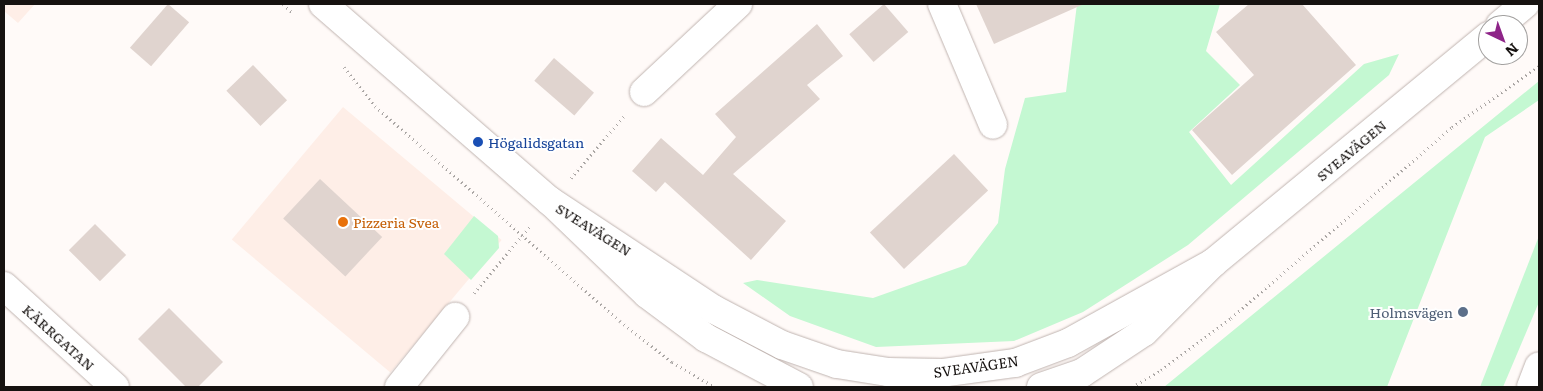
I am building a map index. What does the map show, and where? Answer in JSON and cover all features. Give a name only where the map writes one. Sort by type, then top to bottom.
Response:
[{"type":"main road","name":"SVEAVÄGEN","points":[[324,4],[550,201],[647,294],[706,338],[799,387]]},
{"type":"main road","points":[[644,92],[738,4]]},
{"type":"main road","points":[[942,4],[993,125]]},
{"type":"main road","points":[[1512,15],[1525,4]]},
{"type":"main road","name":"SVEAVÄGEN","points":[[1041,387],[1082,373],[1144,332],[1214,263],[1478,44]]},
{"type":"main road","name":"SVEAVÄGEN","points":[[550,201],[713,309],[782,346],[837,364],[888,372],[942,373],[1015,363],[1068,343],[1214,263]]},
{"type":"main road","name":"KÄRRGATAN","points":[[4,286],[115,387]]},
{"type":"main road","points":[[399,387],[455,317]]},
{"type":"main road","points":[[1531,387],[1539,366]]},
{"type":"path","points":[[283,4],[296,16]]},
{"type":"path","points":[[341,63],[375,106],[620,321],[672,362],[715,387]]},
{"type":"path","points":[[1132,387],[1161,370],[1231,318],[1452,127],[1539,66]]},
{"type":"shaded area","points":[[4,4],[35,4],[18,23],[4,11]]},
{"type":"shaded area","points":[[343,107],[502,240],[390,373],[232,240]]},
{"type":"green space","points":[[1077,4],[1220,4],[1206,51],[1240,85],[1189,132],[1231,185],[1364,64],[1399,54],[1389,75],[1188,245],[1083,312],[1014,341],[876,347],[790,316],[743,283],[757,280],[873,298],[966,265],[998,223],[1005,169],[1025,98],[1066,92]]},
{"type":"green space","points":[[1539,81],[1539,100],[1485,137],[1387,387],[1164,387]]},
{"type":"green space","points":[[474,216],[498,236],[499,248],[471,280],[444,254]]},
{"type":"green space","points":[[1539,236],[1539,302],[1503,387],[1480,387]]},
{"type":"building","points":[[168,4],[189,22],[151,66],[130,48]]},
{"type":"building","points":[[884,4],[908,32],[874,62],[849,34]]},
{"type":"building","points":[[976,4],[1084,4],[994,44]]},
{"type":"building","points":[[1249,4],[1302,4],[1356,65],[1232,175],[1192,130],[1254,75],[1216,32]]},
{"type":"building","points":[[817,24],[843,56],[807,85],[820,99],[733,174],[786,221],[751,260],[665,182],[656,192],[632,171],[661,138],[703,175],[736,137],[715,114]]},
{"type":"building","points":[[554,58],[594,93],[574,115],[534,81]]},
{"type":"building","points":[[253,65],[287,100],[260,126],[226,91]]},
{"type":"building","points":[[954,154],[988,191],[904,269],[870,232]]},
{"type":"building","points":[[320,179],[382,237],[345,276],[283,218]]},
{"type":"building","points":[[95,224],[126,255],[100,281],[69,250]]},
{"type":"building","points":[[169,308],[223,362],[198,387],[186,387],[138,339]]},
{"type":"place","name":"Högalidsgatan","points":[[478,142]]},
{"type":"place","name":"Pizzeria Svea","points":[[343,222]]},
{"type":"place","name":"Holmsvägen","points":[[1463,312]]}]
